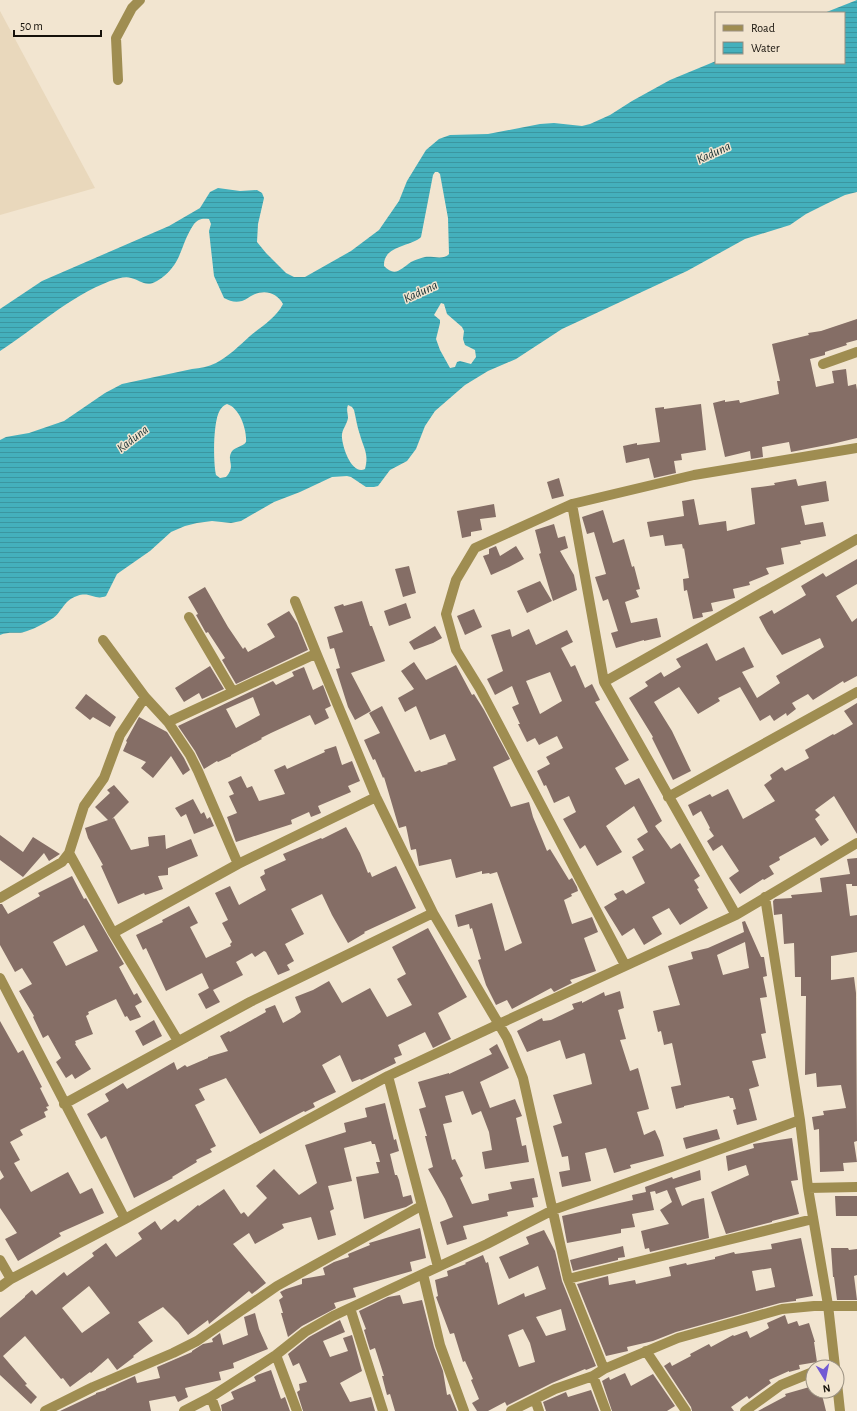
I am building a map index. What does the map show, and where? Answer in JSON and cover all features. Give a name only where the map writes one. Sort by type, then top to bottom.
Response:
[{"type":"street","points":[[118,80],[116,38],[132,8],[140,0]]},
{"type":"street","points":[[823,364],[857,352]]},
{"type":"street","points":[[625,965],[480,689],[456,650],[446,614],[456,580],[475,548],[572,504],[694,475],[857,448]]},
{"type":"street","points":[[572,504],[604,682],[736,915]]},
{"type":"street","points":[[604,682],[857,539]]},
{"type":"street","points":[[295,601],[376,797],[432,913],[507,1038],[523,1078],[568,1279],[604,1369]]},
{"type":"street","points":[[189,617],[233,692]]},
{"type":"street","points":[[103,640],[145,697],[168,722],[190,755],[238,864]]},
{"type":"street","points":[[168,722],[313,655],[317,655]]},
{"type":"street","points":[[668,797],[857,692]]},
{"type":"street","points":[[0,898],[62,862],[69,853],[84,806],[104,778],[120,735],[145,697]]},
{"type":"street","points":[[113,933],[238,864],[376,797]]},
{"type":"street","points":[[0,1287],[11,1279],[125,1219],[388,1076],[625,965],[736,915],[857,843]]},
{"type":"street","points":[[69,853],[113,933],[178,1041]]},
{"type":"street","points":[[765,897],[800,1120],[808,1188],[828,1306],[832,1359]]},
{"type":"street","points":[[64,1104],[250,1002],[432,913]]},
{"type":"street","points":[[0,978],[64,1104],[125,1219]]},
{"type":"street","points":[[388,1076],[438,1267]]},
{"type":"street","points":[[184,1411],[211,1397],[276,1355],[305,1332],[333,1316],[488,1244],[553,1210],[800,1120]]},
{"type":"street","points":[[808,1188],[857,1187]]},
{"type":"street","points":[[45,1411],[93,1387],[173,1353],[197,1341],[277,1286],[421,1206]]},
{"type":"street","points":[[568,1279],[813,1219]]},
{"type":"street","points":[[0,1260],[11,1279]]},
{"type":"street","points":[[423,1274],[440,1345],[464,1411]]},
{"type":"street","points":[[511,1411],[555,1389],[593,1376],[604,1369],[678,1338],[782,1309],[799,1307],[857,1306]]},
{"type":"street","points":[[350,1308],[383,1411]]},
{"type":"street","points":[[646,1351],[686,1411]]},
{"type":"street","points":[[276,1355],[297,1411]]},
{"type":"street","points":[[745,1411],[781,1385],[805,1375]]},
{"type":"street","points":[[593,1376],[606,1411]]},
{"type":"street","points":[[211,1397],[216,1411]]},
{"type":"street","points":[[535,1399],[539,1411]]},
{"type":"street","points":[[839,1399],[840,1411]]},
{"type":"shaded area","points":[[0,11],[95,188],[0,215]]},
{"type":"water","name":"Kaduna","points":[[857,0],[857,192],[845,195],[826,204],[806,214],[790,225],[745,239],[687,271],[562,329],[516,359],[488,371],[465,385],[435,411],[425,426],[416,449],[407,461],[390,470],[378,486],[366,487],[347,476],[332,477],[274,502],[241,521],[231,523],[212,521],[185,526],[171,532],[150,551],[117,574],[106,596],[77,596],[68,601],[54,617],[41,625],[24,632],[0,635],[0,440],[6,437],[29,433],[64,421],[105,393],[122,384],[204,367],[216,363],[230,354],[268,322],[277,314],[283,304],[277,297],[266,292],[257,293],[239,302],[224,298],[214,276],[209,231],[211,224],[209,219],[200,219],[194,224],[189,232],[180,255],[172,268],[157,281],[146,284],[129,277],[110,281],[81,295],[0,351],[0,309],[42,281],[169,226],[200,208],[210,192],[218,188],[240,191],[257,190],[262,193],[264,198],[258,224],[257,242],[286,273],[294,277],[305,277],[351,251],[379,230],[399,201],[407,181],[426,150],[439,139],[450,135],[488,134],[540,124],[554,123],[582,126],[590,124],[610,115],[670,80],[715,61],[715,64],[845,64],[845,12],[827,12]],"holes":[[[435,172],[440,174],[448,218],[449,254],[444,257],[421,258],[411,262],[395,272],[388,270],[384,266],[385,259],[388,254],[398,247],[411,243],[421,237],[433,175]],[[441,303],[444,304],[447,314],[462,327],[464,331],[463,339],[465,345],[475,350],[476,357],[471,364],[460,361],[457,362],[455,367],[450,368],[440,350],[436,339],[440,320],[434,315]],[[227,404],[236,410],[242,420],[246,442],[232,451],[230,456],[231,467],[229,473],[226,477],[220,478],[216,475],[215,469],[215,432],[218,415],[223,406]],[[348,405],[354,410],[366,455],[365,469],[360,470],[352,465],[344,448],[342,435],[348,418]]]},
{"type":"building","points":[[857,319],[857,340],[825,352],[825,355],[810,359],[816,387],[834,383],[832,371],[846,369],[848,386],[856,384],[857,438],[791,452],[789,442],[762,447],[763,457],[751,459],[750,451],[725,457],[713,403],[725,400],[725,402],[739,400],[740,403],[779,394],[777,381],[780,381],[772,344],[809,335],[808,333],[821,331]]},
{"type":"building","points":[[701,404],[706,450],[681,454],[682,460],[674,461],[676,473],[654,478],[649,458],[626,463],[623,446],[637,443],[637,445],[660,442],[655,408],[664,407],[664,409]]},
{"type":"building","points":[[559,478],[564,496],[552,499],[547,482]]},
{"type":"building","points":[[796,479],[798,486],[826,481],[829,501],[801,506],[805,525],[823,522],[826,536],[800,541],[801,544],[781,548],[784,564],[766,568],[769,574],[749,582],[750,585],[733,589],[735,598],[711,603],[713,611],[702,613],[703,617],[693,619],[687,590],[684,591],[683,579],[689,578],[684,548],[683,549],[682,544],[665,546],[663,535],[650,537],[647,522],[684,516],[682,501],[694,499],[699,525],[726,521],[727,531],[755,524],[751,488],[775,485],[774,483]]},
{"type":"building","points":[[494,504],[496,517],[480,519],[482,530],[471,532],[471,536],[462,538],[457,511]]},
{"type":"building","points":[[603,510],[613,543],[624,539],[632,567],[634,566],[640,589],[636,590],[639,597],[625,602],[631,623],[657,618],[661,637],[616,648],[611,633],[618,631],[608,599],[603,601],[595,577],[606,574],[594,532],[587,534],[582,517]]},
{"type":"building","points":[[554,524],[558,538],[565,536],[568,548],[560,551],[574,575],[577,590],[553,601],[539,554],[541,553],[535,530]]},
{"type":"building","points":[[496,546],[500,556],[516,546],[524,559],[491,575],[483,556],[489,554],[489,549]]},
{"type":"building","points":[[857,559],[857,584],[836,596],[852,622],[857,618],[857,676],[844,683],[843,681],[813,700],[808,694],[792,703],[796,709],[787,716],[786,713],[774,721],[770,715],[760,721],[740,687],[718,698],[720,701],[698,714],[679,687],[654,702],[672,731],[691,771],[673,780],[652,738],[653,737],[629,698],[648,686],[645,682],[661,672],[664,677],[681,667],[676,659],[707,643],[716,661],[744,647],[754,667],[742,672],[757,698],[780,683],[776,676],[824,647],[820,638],[782,655],[759,617],[772,610],[774,614],[806,595],[801,586],[823,573],[826,577]]},
{"type":"building","points":[[409,566],[416,593],[403,597],[395,569]]},
{"type":"building","points":[[540,581],[552,601],[527,613],[517,591]]},
{"type":"building","points":[[205,587],[228,627],[243,649],[245,647],[248,652],[275,637],[267,624],[289,611],[297,623],[308,650],[236,684],[222,660],[225,658],[208,632],[206,633],[196,615],[198,614],[188,597]]},
{"type":"building","points":[[362,601],[370,626],[372,626],[385,661],[351,673],[371,711],[355,720],[348,707],[336,669],[340,668],[334,648],[330,649],[327,637],[343,632],[334,607]]},
{"type":"building","points":[[406,603],[411,618],[389,626],[384,611]]},
{"type":"building","points":[[474,609],[482,627],[465,635],[457,616]]},
{"type":"building","points":[[435,626],[442,638],[414,650],[409,642]]},
{"type":"building","points":[[510,629],[512,637],[529,629],[536,645],[567,630],[573,642],[561,648],[571,667],[575,665],[585,688],[592,684],[600,700],[595,702],[629,760],[615,768],[625,785],[639,778],[662,821],[655,826],[671,849],[680,843],[700,876],[694,880],[699,888],[697,889],[708,908],[680,925],[669,908],[652,917],[662,934],[644,945],[634,928],[622,936],[604,907],[617,899],[614,894],[623,890],[626,894],[645,883],[632,857],[644,850],[637,839],[648,832],[634,806],[606,826],[622,852],[597,866],[585,845],[580,849],[563,819],[576,812],[569,796],[554,803],[546,785],[544,786],[537,771],[550,764],[546,757],[563,748],[557,736],[539,745],[535,738],[527,742],[512,707],[519,704],[512,686],[495,695],[487,679],[503,671],[491,635]],"holes":[[[550,672],[562,701],[540,714],[526,681]]]},
{"type":"building","points":[[414,662],[426,680],[456,665],[472,695],[474,694],[484,710],[510,759],[493,767],[511,807],[529,802],[533,817],[547,851],[550,849],[569,880],[572,878],[577,887],[578,891],[571,894],[572,896],[564,900],[572,924],[592,917],[598,932],[584,938],[596,971],[570,980],[572,983],[554,992],[551,988],[512,1009],[507,1000],[496,1005],[486,985],[478,960],[481,959],[472,928],[470,929],[469,924],[458,927],[455,915],[492,903],[505,951],[522,943],[497,872],[482,874],[482,871],[456,878],[451,859],[419,866],[416,849],[411,850],[406,826],[399,828],[384,777],[383,778],[375,759],[373,760],[364,740],[380,733],[369,713],[382,706],[415,772],[420,770],[421,772],[456,760],[445,734],[430,740],[416,706],[405,712],[398,698],[414,689],[401,671]]},
{"type":"building","points":[[210,666],[224,689],[202,699],[199,693],[184,702],[175,688]]},
{"type":"building","points":[[304,667],[313,690],[323,685],[331,706],[325,709],[329,718],[315,725],[310,715],[261,738],[262,739],[231,756],[218,762],[217,761],[204,769],[195,751],[178,726],[273,681],[276,685],[294,676],[292,672]],"holes":[[[253,697],[260,715],[236,728],[226,709]]]},
{"type":"building","points":[[86,694],[116,717],[110,727],[93,717],[90,720],[75,708]]},
{"type":"building","points":[[857,703],[857,834],[834,796],[815,810],[820,815],[815,819],[829,840],[821,846],[815,837],[779,857],[780,860],[769,866],[774,874],[764,880],[763,879],[740,894],[729,878],[739,871],[722,845],[713,851],[707,841],[714,836],[709,829],[710,828],[701,811],[693,816],[688,805],[710,794],[712,797],[728,789],[743,819],[775,801],[764,785],[772,779],[770,775],[782,767],[785,771],[809,758],[805,750],[853,724],[844,711]]},
{"type":"building","points":[[139,717],[167,732],[190,770],[183,775],[171,756],[153,778],[141,768],[146,762],[123,751],[127,742],[126,741]]},
{"type":"building","points":[[336,746],[342,765],[352,761],[360,781],[348,786],[351,792],[318,806],[321,813],[311,817],[309,812],[291,820],[292,824],[236,842],[227,817],[237,813],[229,796],[234,794],[228,782],[241,776],[247,788],[252,786],[259,801],[285,794],[274,770],[285,765],[287,769],[325,752],[324,750]]},
{"type":"building","points":[[114,785],[129,802],[112,819],[114,818],[131,850],[149,846],[148,837],[165,835],[166,849],[191,839],[198,856],[168,868],[168,875],[158,876],[163,889],[145,895],[144,893],[118,904],[101,866],[103,865],[88,838],[85,828],[108,820],[95,807],[110,793],[107,790]]},
{"type":"building","points":[[193,799],[201,814],[204,812],[207,819],[210,817],[214,826],[194,834],[186,814],[181,817],[175,808]]},
{"type":"building","points":[[346,827],[360,853],[368,873],[370,872],[372,877],[396,866],[416,908],[364,932],[365,933],[348,943],[322,894],[291,909],[304,934],[285,944],[294,961],[287,965],[290,970],[278,975],[266,952],[264,951],[255,957],[252,953],[236,962],[243,975],[213,990],[220,1002],[206,1009],[198,994],[209,988],[202,973],[166,991],[146,948],[143,950],[136,935],[163,922],[162,920],[189,906],[198,923],[190,927],[206,958],[231,946],[230,944],[232,942],[222,923],[228,920],[215,893],[230,886],[239,905],[266,890],[260,877],[265,874],[264,870],[286,860],[283,854],[321,838],[322,839]]},
{"type":"building","points":[[0,835],[23,852],[33,837],[60,854],[49,861],[44,853],[23,877],[0,860]]},
{"type":"building","points":[[857,858],[857,886],[846,884],[850,916],[857,915],[857,952],[831,956],[831,980],[854,977],[856,993],[857,1141],[854,1142],[857,1162],[843,1163],[844,1171],[820,1172],[819,1129],[814,1130],[812,1117],[824,1115],[823,1111],[846,1108],[841,1085],[817,1087],[816,1073],[805,1075],[806,996],[801,996],[801,977],[795,977],[794,943],[784,944],[782,914],[774,915],[773,901],[775,899],[792,898],[791,895],[822,892],[820,878],[850,874],[847,859]]},
{"type":"building","points":[[72,876],[84,899],[86,898],[124,964],[119,967],[134,995],[137,993],[142,1002],[135,1006],[141,1017],[130,1021],[127,1016],[125,1017],[116,999],[88,1012],[89,1014],[86,1016],[93,1034],[75,1041],[75,1044],[91,1069],[75,1079],[72,1074],[66,1078],[56,1062],[61,1058],[48,1035],[43,1038],[33,1017],[34,1016],[19,991],[32,984],[22,968],[15,972],[0,945],[0,904],[2,904],[8,914],[40,896],[38,893]],"holes":[[[84,925],[98,951],[66,966],[53,942]]]},
{"type":"building","points":[[745,921],[761,957],[764,957],[767,976],[763,977],[767,997],[760,998],[766,1033],[761,1034],[766,1058],[752,1061],[759,1086],[749,1089],[757,1120],[737,1125],[733,1110],[736,1109],[733,1098],[730,1098],[729,1096],[676,1109],[671,1087],[681,1085],[672,1043],[664,1045],[661,1031],[658,1032],[653,1011],[680,1005],[668,966],[693,959],[691,952],[708,948],[744,932],[742,922]],"holes":[[[745,942],[749,968],[723,975],[717,955]]]},
{"type":"building","points":[[428,928],[467,997],[438,1013],[451,1039],[433,1048],[425,1032],[398,1045],[402,1055],[394,1058],[396,1063],[361,1080],[352,1082],[340,1055],[322,1065],[336,1092],[313,1103],[315,1107],[305,1112],[304,1111],[260,1134],[226,1078],[199,1089],[205,1100],[195,1105],[216,1146],[210,1149],[212,1152],[196,1160],[197,1162],[172,1177],[173,1178],[134,1198],[106,1136],[101,1139],[87,1114],[109,1101],[105,1094],[123,1083],[127,1089],[174,1062],[177,1070],[185,1065],[187,1067],[208,1057],[228,1051],[220,1036],[266,1012],[265,1009],[275,1005],[283,1023],[301,1012],[295,997],[313,990],[329,981],[342,1003],[370,988],[387,1017],[412,1005],[397,979],[406,974],[392,947]]},
{"type":"building","points":[[620,991],[624,1008],[618,1010],[626,1039],[620,1040],[630,1071],[638,1068],[649,1109],[637,1112],[644,1135],[655,1130],[664,1156],[630,1165],[631,1168],[614,1173],[606,1148],[585,1153],[591,1181],[562,1187],[559,1172],[570,1170],[568,1156],[562,1157],[553,1126],[562,1123],[553,1095],[592,1084],[585,1054],[584,1053],[566,1059],[560,1040],[527,1052],[517,1031],[542,1018],[543,1021],[551,1020],[574,1009],[572,1004],[582,1001],[582,1003],[604,992],[605,996]]},
{"type":"building","points":[[154,1020],[162,1036],[143,1046],[135,1031]]},
{"type":"building","points":[[0,1021],[18,1053],[23,1050],[42,1087],[40,1088],[49,1106],[46,1107],[48,1110],[44,1112],[46,1117],[20,1130],[23,1135],[10,1142],[20,1160],[14,1163],[31,1192],[68,1172],[80,1194],[92,1188],[104,1213],[59,1233],[61,1236],[18,1261],[5,1239],[17,1233],[0,1208],[0,1180],[4,1177],[0,1170]]},
{"type":"building","points":[[497,1044],[509,1068],[480,1082],[490,1108],[515,1099],[522,1116],[516,1118],[522,1146],[526,1145],[529,1162],[485,1169],[482,1152],[492,1150],[489,1132],[481,1111],[472,1115],[463,1091],[445,1096],[452,1122],[443,1124],[452,1160],[455,1159],[463,1176],[460,1178],[472,1204],[489,1200],[488,1194],[512,1189],[510,1182],[534,1178],[538,1197],[532,1198],[534,1207],[507,1212],[508,1216],[463,1226],[467,1239],[447,1245],[440,1222],[453,1217],[445,1199],[428,1169],[433,1167],[425,1136],[427,1136],[419,1109],[426,1107],[418,1082],[449,1074],[492,1054],[489,1049]]},
{"type":"building","points":[[385,1103],[394,1140],[396,1139],[399,1151],[390,1154],[395,1175],[397,1175],[399,1180],[403,1197],[411,1195],[413,1203],[406,1207],[364,1219],[356,1177],[379,1173],[376,1162],[380,1162],[375,1144],[372,1144],[371,1141],[344,1148],[352,1181],[328,1186],[334,1209],[330,1211],[336,1235],[318,1240],[311,1217],[282,1224],[284,1228],[255,1244],[249,1233],[233,1244],[266,1283],[252,1294],[249,1291],[209,1324],[208,1320],[188,1335],[163,1307],[138,1322],[153,1341],[117,1370],[108,1358],[91,1373],[90,1372],[70,1387],[63,1378],[61,1379],[25,1336],[3,1356],[27,1384],[25,1385],[37,1397],[31,1404],[0,1375],[0,1318],[32,1290],[36,1295],[64,1272],[67,1276],[94,1256],[92,1253],[106,1243],[116,1257],[142,1239],[138,1233],[155,1221],[161,1230],[175,1219],[178,1222],[198,1205],[199,1206],[224,1189],[241,1214],[244,1212],[248,1217],[267,1198],[256,1186],[274,1169],[299,1195],[317,1183],[305,1145],[346,1132],[344,1123],[367,1117],[365,1108]],"holes":[[[89,1286],[110,1313],[82,1333],[62,1308]]]},
{"type":"building","points":[[717,1129],[720,1139],[686,1149],[683,1138]]},
{"type":"building","points":[[792,1138],[798,1180],[791,1181],[799,1214],[726,1234],[711,1192],[749,1175],[746,1165],[728,1171],[726,1156],[754,1148],[753,1144]]},
{"type":"building","points":[[700,1170],[701,1180],[675,1188],[682,1206],[692,1201],[704,1198],[709,1238],[650,1252],[649,1248],[645,1249],[641,1231],[669,1224],[660,1210],[672,1202],[667,1190],[656,1194],[655,1191],[650,1192],[654,1210],[632,1214],[635,1227],[621,1229],[621,1233],[567,1243],[562,1216],[633,1200],[632,1195],[646,1192],[645,1187],[672,1177],[673,1179]]},
{"type":"building","points":[[835,1196],[857,1196],[857,1216],[836,1216]]},
{"type":"building","points":[[420,1228],[426,1258],[410,1262],[412,1271],[353,1288],[356,1297],[334,1303],[336,1308],[302,1326],[288,1337],[281,1313],[283,1313],[279,1300],[283,1297],[280,1292],[302,1284],[302,1279],[325,1275],[323,1268],[334,1262],[349,1257],[348,1254],[370,1245],[369,1243]]},
{"type":"building","points":[[544,1230],[555,1251],[562,1281],[596,1366],[552,1383],[507,1406],[505,1402],[488,1411],[477,1411],[472,1403],[479,1399],[471,1380],[473,1379],[465,1361],[463,1362],[454,1333],[450,1334],[436,1297],[438,1296],[435,1280],[448,1276],[447,1271],[466,1264],[465,1263],[483,1255],[486,1263],[488,1262],[498,1305],[524,1293],[525,1297],[546,1289],[538,1266],[509,1279],[499,1257],[529,1244],[526,1237]],"holes":[[[561,1309],[566,1330],[546,1336],[536,1317]],[[523,1329],[530,1343],[535,1362],[519,1367],[508,1335]]]},
{"type":"building","points":[[801,1238],[813,1296],[796,1299],[796,1301],[780,1303],[676,1332],[653,1341],[627,1347],[628,1351],[606,1356],[577,1284],[608,1276],[609,1285],[635,1280],[636,1284],[671,1276],[669,1267],[715,1259],[715,1257],[734,1252],[735,1254],[772,1249],[771,1244]],"holes":[[[771,1268],[775,1287],[756,1291],[752,1271]]]},
{"type":"building","points":[[623,1246],[625,1257],[573,1271],[570,1260]]},
{"type":"building","points":[[831,1248],[848,1248],[849,1250],[857,1249],[857,1275],[854,1276],[857,1300],[837,1300],[833,1277]]},
{"type":"building","points":[[400,1295],[403,1304],[422,1300],[434,1347],[443,1371],[447,1395],[450,1394],[457,1411],[395,1411],[390,1394],[387,1395],[382,1376],[384,1376],[375,1348],[370,1350],[364,1330],[366,1329],[359,1311],[388,1297]]},
{"type":"building","points":[[255,1313],[259,1329],[268,1349],[233,1363],[234,1368],[219,1372],[221,1380],[185,1388],[188,1397],[178,1402],[175,1396],[149,1401],[151,1411],[60,1411],[135,1376],[137,1383],[160,1378],[157,1367],[192,1352],[203,1344],[213,1342],[212,1339],[220,1333],[223,1345],[248,1335],[244,1317]]},
{"type":"building","points":[[785,1315],[788,1324],[797,1321],[799,1326],[809,1323],[815,1342],[817,1359],[805,1359],[805,1364],[799,1365],[800,1369],[789,1371],[769,1380],[771,1383],[749,1399],[747,1396],[731,1407],[734,1411],[692,1411],[691,1407],[664,1366],[670,1362],[672,1366],[709,1344],[711,1347],[733,1335],[734,1336],[747,1331],[750,1338],[769,1328],[767,1323]]},
{"type":"building","points":[[340,1320],[345,1332],[323,1341],[330,1357],[348,1351],[343,1338],[352,1335],[362,1371],[340,1383],[350,1402],[371,1397],[375,1411],[303,1411],[297,1392],[300,1390],[299,1384],[307,1382],[299,1363],[293,1366],[288,1354],[309,1337]]},
{"type":"building","points":[[271,1370],[281,1399],[285,1397],[290,1411],[222,1411],[221,1405],[234,1399],[231,1392],[256,1381],[254,1377]]},
{"type":"building","points":[[625,1373],[631,1386],[653,1374],[675,1406],[667,1411],[612,1411],[602,1381],[609,1377],[610,1380]]},
{"type":"building","points":[[805,1388],[805,1399],[823,1399],[826,1411],[758,1411],[786,1396],[785,1394]]},
{"type":"building","points":[[591,1390],[599,1411],[546,1411],[543,1402],[566,1392],[568,1397]]}]
